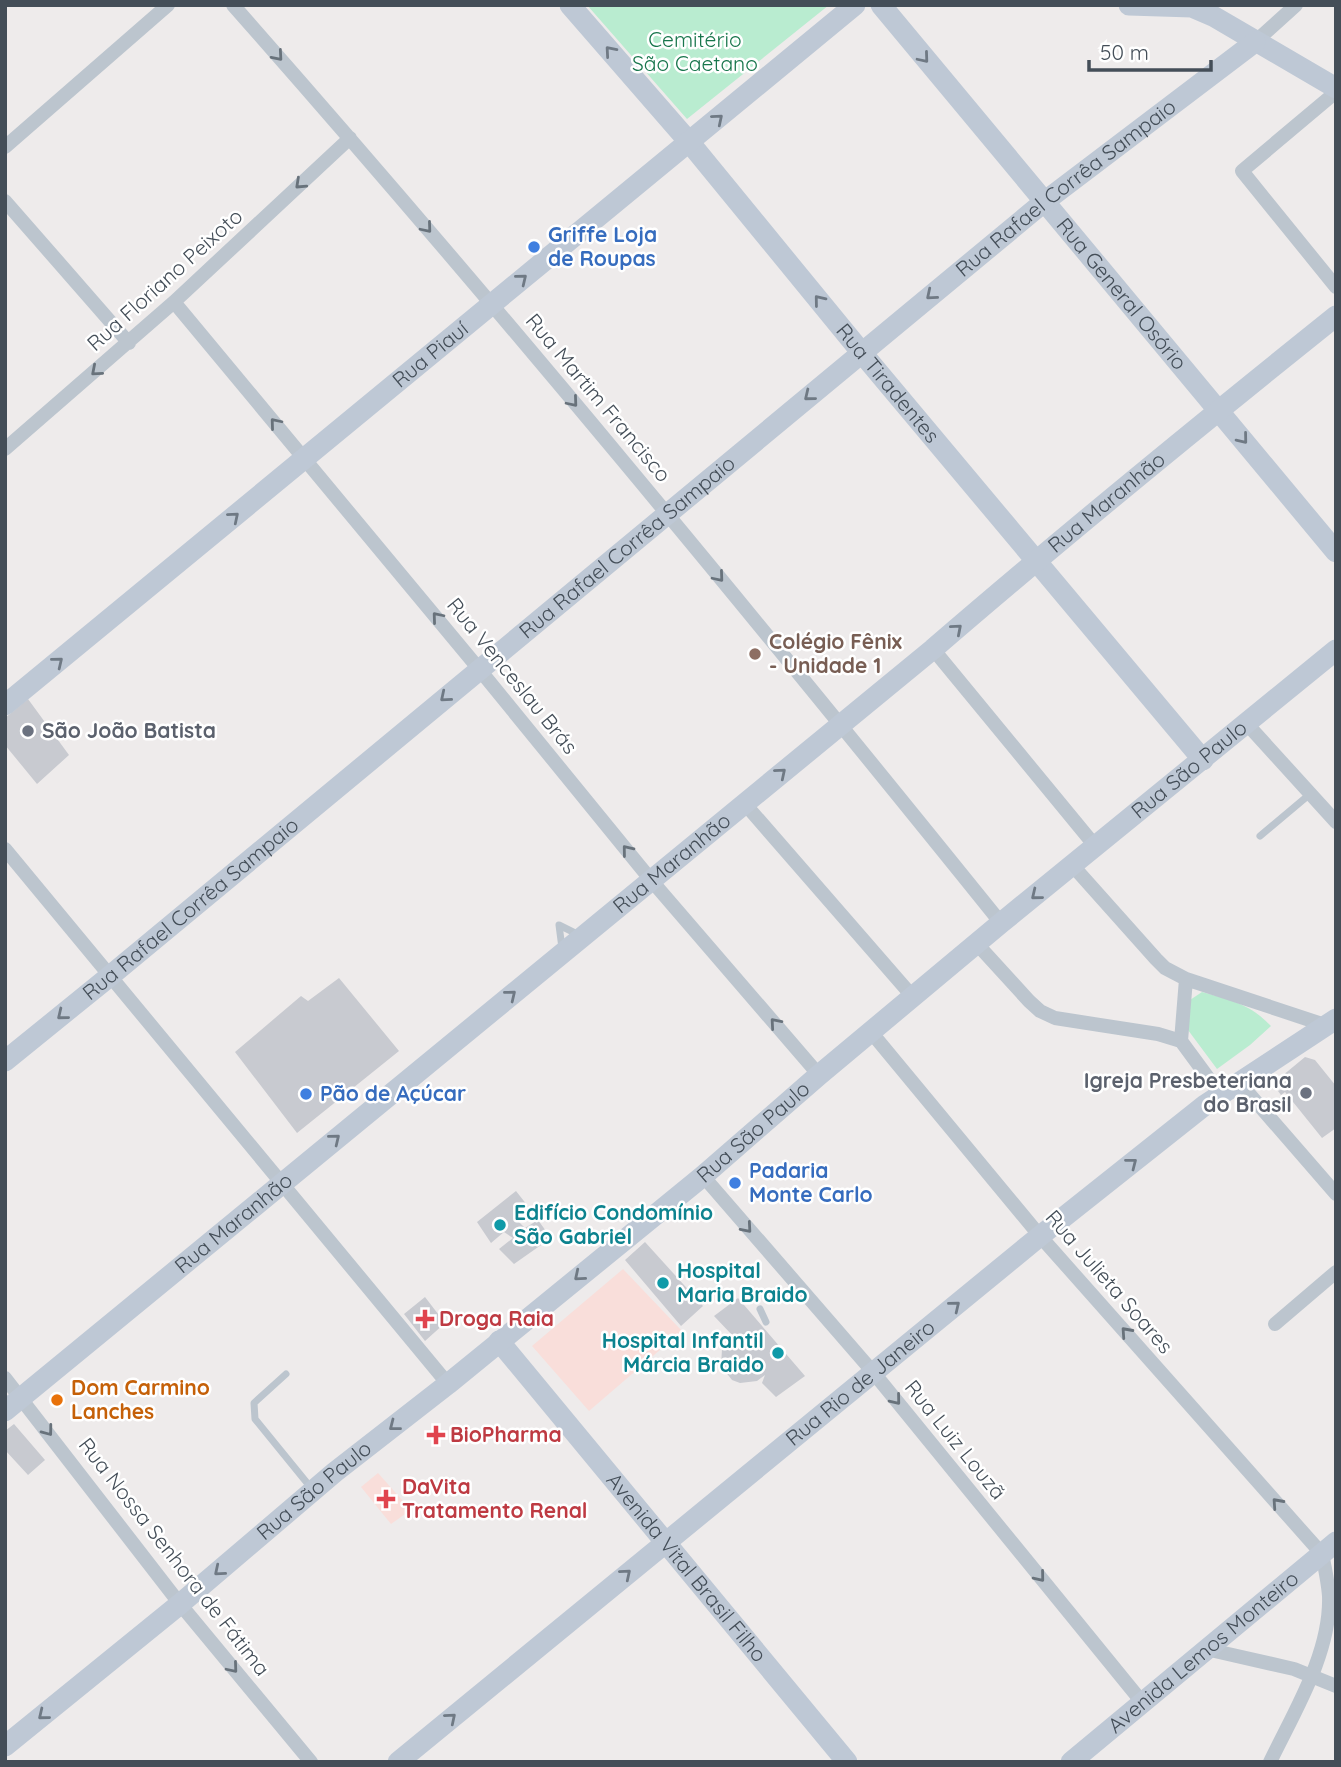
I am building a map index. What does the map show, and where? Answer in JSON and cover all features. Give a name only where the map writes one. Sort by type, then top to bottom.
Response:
[{"type":"street","points":[[5,147],[168,5]]},
{"type":"street","name":"Rua Martim Francisco","points":[[233,5],[492,304],[841,724],[1001,923]]},
{"type":"street","name":"Rua Tiradentes","points":[[570,5],[690,142],[862,353],[1203,760]]},
{"type":"street","name":"Rua Piauí","points":[[5,705],[855,5]]},
{"type":"street","name":"Rua General Osório","points":[[881,5],[1336,552]]},
{"type":"street","points":[[1129,5],[1191,6],[1213,16],[1336,90],[1242,171],[1336,287]]},
{"type":"street","points":[[1255,42],[1296,5]]},
{"type":"street","name":"Rua Rafael Corrêa Sampaio","points":[[5,1061],[1044,202],[1255,42]]},
{"type":"street","name":"Rua Floriano Peixoto","points":[[5,449],[129,343],[350,138]]},
{"type":"street","points":[[5,201],[129,343]]},
{"type":"street","name":"Rua Venceslau Brás","points":[[174,302],[651,880],[819,1075]]},
{"type":"street","name":"Rua Maranhão","points":[[14,1404],[933,649],[1036,560],[1336,316]]},
{"type":"street","points":[[933,649],[1096,847]]},
{"type":"street","name":"Rua São Paulo","points":[[5,1746],[180,1604],[314,1490],[703,1176],[1001,923],[1336,650]]},
{"type":"street","points":[[1247,724],[1336,822]]},
{"type":"street","points":[[745,804],[913,997]]},
{"type":"street","points":[[5,849],[448,1384]]},
{"type":"street","points":[[1073,866],[1165,968],[1186,979],[1330,1022]]},
{"type":"street","points":[[977,944],[1040,1011],[1055,1018],[1158,1034],[1181,1041],[1220,1094]]},
{"type":"street","points":[[1181,1041],[1186,979]]},
{"type":"street","name":"Rua Rio de Janeiro","points":[[398,1762],[1040,1236],[1220,1094],[1330,1022]]},
{"type":"street","name":"Rua Julieta Soares","points":[[871,1032],[1040,1236],[1329,1548]]},
{"type":"street","points":[[1238,1082],[1336,1194]]},
{"type":"street","name":"Rua Luiz Louzã","points":[[703,1176],[873,1372],[1142,1702]]},
{"type":"street","points":[[1275,1324],[1336,1272]]},
{"type":"street","name":"Avenida Vital Brasil Filho","points":[[499,1341],[841,1760]]},
{"type":"street","name":"Rua Nossa Senhora de Fátima","points":[[5,1378],[14,1404],[311,1762]]},
{"type":"street","points":[[1270,1762],[1312,1675],[1327,1623],[1329,1548]]},
{"type":"street","name":"Avenida Lemos Monteiro","points":[[1071,1762],[1329,1548]]},
{"type":"street","points":[[1206,1648],[1271,1663],[1312,1675],[1336,1686]]},
{"type":"lane","points":[[1260,836],[1311,793]]},
{"type":"lane","points":[[760,1309],[766,1322]]},
{"type":"lane","points":[[286,1374],[254,1403],[253,1411],[255,1419],[314,1490]]},
{"type":"shaded area","points":[[623,1269],[682,1331],[589,1411],[532,1346]]},
{"type":"shaded area","name":"DaVita Tratamento Renal","points":[[378,1473],[411,1510],[391,1524],[361,1487]]},
{"type":"green space","name":"Cemitério São Caetano","points":[[587,5],[829,5],[687,119]]},
{"type":"green space","points":[[1202,992],[1248,1008],[1271,1026],[1217,1069],[1188,1030],[1190,1000]]},
{"type":"building","name":"São João Batista","points":[[28,699],[69,755],[37,784],[5,745],[5,718]]},
{"type":"building","name":"Pão de Açúcar","points":[[339,978],[399,1051],[297,1133],[235,1052],[301,996],[308,1001]]},
{"type":"building","points":[[1305,1057],[1315,1060],[1336,1086],[1336,1128],[1322,1138],[1285,1092],[1281,1095],[1278,1091],[1282,1089],[1279,1086],[1285,1081],[1282,1076]]},
{"type":"building","name":"Edifício Condomínio São Gabriel","points":[[516,1191],[531,1210],[518,1221],[525,1228],[538,1220],[551,1238],[514,1264],[499,1249],[513,1238],[504,1232],[491,1243],[477,1222]]},
{"type":"building","name":"Hospital Maria Braido","points":[[645,1242],[703,1306],[681,1326],[625,1260]]},
{"type":"building","name":"Droga Raia","points":[[425,1297],[445,1323],[425,1341],[404,1314]]},
{"type":"building","points":[[738,1298],[805,1376],[776,1397],[762,1383],[765,1375],[757,1381],[740,1383],[732,1380],[721,1366],[722,1349],[733,1336],[714,1316]]},
{"type":"building","points":[[14,1424],[45,1460],[28,1475],[5,1450],[5,1431]]},
{"type":"place","name":"Griffe Loja de Roupas","points":[[534,247]]},
{"type":"place","name":"Colégio Fênix - Unidade 1","points":[[755,654]]},
{"type":"place","name":"São João Batista","points":[[28,731]]},
{"type":"place","name":"Igreja Presbeteriana do Brasil","points":[[1306,1093]]},
{"type":"place","name":"Pão de Açúcar","points":[[306,1094]]},
{"type":"place","name":"Padaria Monte Carlo","points":[[735,1183]]},
{"type":"place","name":"Edifício Condomínio São Gabriel","points":[[500,1225]]},
{"type":"place","name":"Hospital Maria Braido","points":[[663,1283]]},
{"type":"place","name":"Droga Raia","points":[[425,1319]]},
{"type":"place","name":"Hospital Infantil Márcia Braido","points":[[778,1353]]},
{"type":"place","name":"Dom Carmino Lanches","points":[[57,1400]]},
{"type":"place","name":"BioPharma","points":[[436,1435]]},
{"type":"place","name":"DaVita Tratamento Renal","points":[[386,1499]]}]
